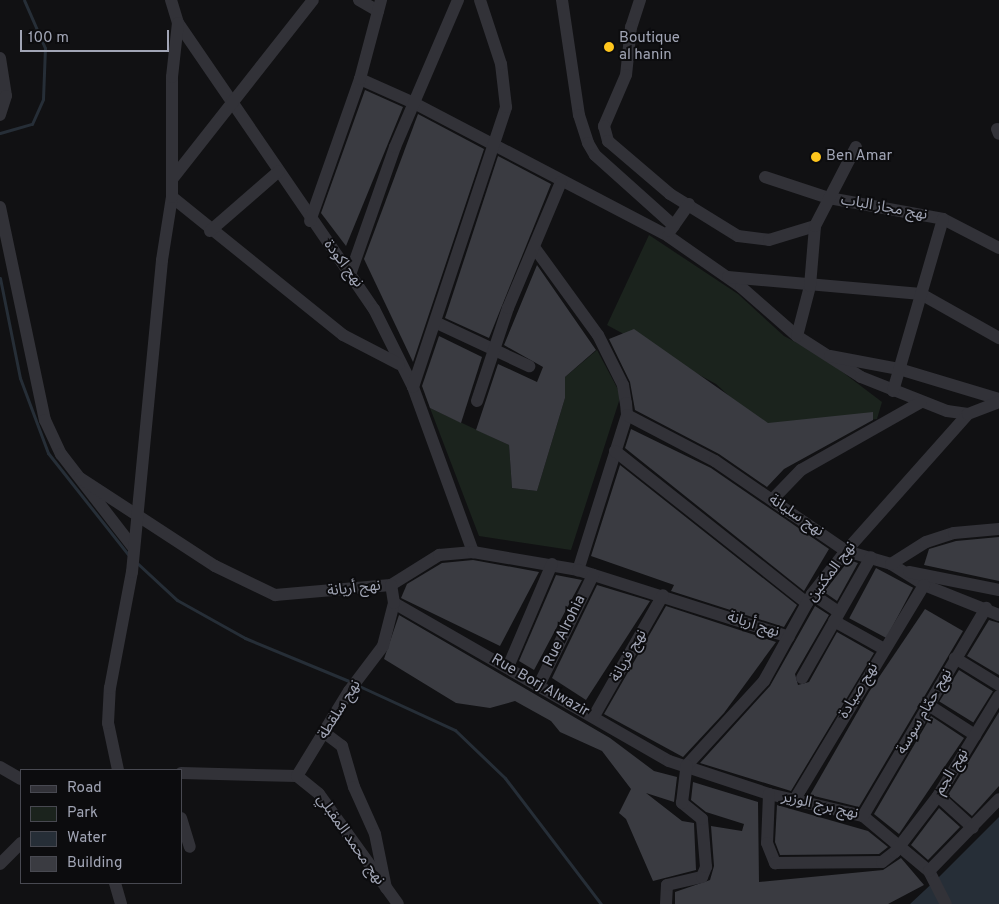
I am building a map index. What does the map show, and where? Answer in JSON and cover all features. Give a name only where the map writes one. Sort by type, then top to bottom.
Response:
[{"type":"street","name":"نهج اكودة","points":[[171,0],[178,23],[233,100],[310,221],[351,272],[374,309],[413,387],[473,552]]},
{"type":"street","points":[[174,178],[233,100],[313,0]]},
{"type":"street","points":[[310,221],[360,79],[380,6],[359,0]]},
{"type":"street","points":[[351,272],[380,184],[458,0]]},
{"type":"street","points":[[413,387],[437,323],[508,96],[480,0]]},
{"type":"street","points":[[562,0],[579,115],[588,143],[595,155],[671,231],[797,336],[893,391],[921,402],[968,414]]},
{"type":"street","points":[[640,0],[631,27],[626,75],[604,134],[617,153],[688,204],[738,236],[754,240],[790,236],[815,226]]},
{"type":"street","points":[[118,769],[108,723],[110,688],[129,595],[136,511],[172,198],[174,178],[172,77],[178,23]]},
{"type":"street","points":[[0,58],[6,96],[0,115]]},
{"type":"street","points":[[360,79],[414,103],[494,144],[561,182],[671,231]]},
{"type":"street","points":[[797,336],[810,283],[815,226],[856,146]]},
{"type":"street","points":[[210,231],[279,172]]},
{"type":"street","name":"نهج مجاز الباب","points":[[764,177],[829,198],[943,219],[999,248]]},
{"type":"street","points":[[477,401],[491,351],[561,182]]},
{"type":"street","points":[[172,198],[210,231],[344,335],[400,364]]},
{"type":"street","points":[[671,231],[688,204]]},
{"type":"street","points":[[0,207],[45,420],[80,478],[133,547]]},
{"type":"street","points":[[893,391],[943,219]]},
{"type":"street","points":[[534,246],[598,335],[623,385],[627,415],[578,570]]},
{"type":"street","points":[[728,277],[920,294],[999,338]]},
{"type":"street","points":[[437,323],[491,351],[529,366]]},
{"type":"street","points":[[830,356],[899,369],[999,400]]},
{"type":"street","name":"نهج المكنين","points":[[687,765],[764,681],[810,599],[846,551],[968,414],[999,400]]},
{"type":"street","points":[[772,500],[801,470],[921,402]]},
{"type":"street","name":"نهج سليانة","points":[[627,415],[715,461],[846,551],[891,564],[924,585],[986,608],[999,615]]},
{"type":"street","points":[[615,451],[810,599],[884,649]]},
{"type":"street","name":"نهج أريانة","points":[[80,478],[136,511],[215,566],[264,593],[288,596],[391,586],[439,555],[473,552],[552,564],[578,570],[663,595],[789,637]]},
{"type":"street","points":[[891,564],[936,539],[999,529]]},
{"type":"street","points":[[802,678],[871,557]]},
{"type":"street","points":[[508,667],[552,564]]},
{"type":"street","points":[[906,572],[999,590]]},
{"type":"street","name":"Rue Alrohia","points":[[538,687],[593,575]]},
{"type":"street","name":"نهج صيادة","points":[[795,799],[924,585]]},
{"type":"street","name":"نهج سلقطة","points":[[297,776],[326,734],[349,691],[379,654],[394,603],[391,586]]},
{"type":"street","name":"نهج فريانة","points":[[594,716],[663,595]]},
{"type":"street","name":"Rue Borj Alwazir","points":[[394,603],[508,667],[538,687],[594,716],[662,758],[687,765]]},
{"type":"street","name":"نهج حمّام سوسة","points":[[863,816],[930,706],[955,658],[986,608]]},
{"type":"street","points":[[955,658],[999,685]]},
{"type":"street","name":"نهج الجم","points":[[770,794],[767,843],[775,863],[874,864],[888,859],[902,844],[938,796],[999,696]]},
{"type":"street","points":[[930,706],[975,735]]},
{"type":"street","points":[[326,734],[342,746],[354,787],[375,834],[386,890]]},
{"type":"street","points":[[666,904],[668,885],[702,877],[706,868],[702,820],[682,802],[687,765]]},
{"type":"street","name":"نهج برج الوزير","points":[[687,765],[770,794],[863,816],[902,844],[931,875],[946,904]]},
{"type":"street","points":[[0,767],[20,778]]},
{"type":"street","points":[[182,773],[297,776]]},
{"type":"street","name":"نهج محمد المقبلي","points":[[297,776],[329,807],[386,890],[398,904]]},
{"type":"street","points":[[938,796],[973,828]]},
{"type":"street","points":[[931,875],[999,799]]},
{"type":"street","points":[[182,821],[190,847]]},
{"type":"street","points":[[0,864],[20,844]]},
{"type":"street","points":[[115,884],[121,904]]},
{"type":"green space","points":[[649,235],[738,294],[784,336],[820,355],[882,402],[877,419],[767,431],[716,384],[607,325]]},
{"type":"green space","points":[[597,350],[621,395],[571,550],[479,536],[430,408],[509,445],[512,488],[537,491],[565,398],[565,377]]},
{"type":"water","points":[[999,817],[999,904],[910,904],[940,876]]},
{"type":"building","points":[[365,90],[403,107],[346,246],[321,213]]},
{"type":"building","points":[[418,114],[484,149],[413,362],[364,259]]},
{"type":"building","points":[[498,156],[551,184],[489,338],[445,318]]},
{"type":"building","points":[[537,265],[596,350],[565,377],[565,398],[537,491],[512,488],[509,445],[476,430],[498,364],[537,382],[543,367],[504,345]]},
{"type":"building","points":[[634,329],[768,423],[873,412],[873,420],[784,469],[767,487],[719,454],[635,410],[630,382],[609,339]]},
{"type":"building","points":[[439,336],[482,357],[461,423],[430,408],[422,386]]},
{"type":"building","points":[[631,429],[711,468],[829,549],[804,591],[625,448]]},
{"type":"building","points":[[620,465],[797,605],[784,627],[671,591],[674,585],[591,556]]},
{"type":"building","points":[[999,537],[999,581],[924,565],[929,549],[956,541]]},
{"type":"building","points":[[473,560],[539,572],[500,646],[401,598],[407,584],[442,563]]},
{"type":"building","points":[[849,560],[858,563],[837,601],[824,592]]},
{"type":"building","points":[[876,568],[913,588],[886,638],[849,618]]},
{"type":"building","points":[[556,575],[582,580],[534,670],[519,661]]},
{"type":"building","points":[[597,585],[650,601],[586,700],[552,678]]},
{"type":"building","points":[[666,606],[776,642],[724,713],[683,757],[604,714]]},
{"type":"building","points":[[815,606],[829,615],[795,674],[798,685],[809,682],[837,632],[874,653],[791,791],[700,763],[770,686]]},
{"type":"building","points":[[925,609],[963,631],[859,807],[810,795],[869,692]]},
{"type":"building","points":[[399,615],[610,738],[654,771],[677,777],[674,802],[646,793],[682,821],[694,823],[696,870],[653,881],[626,819],[619,813],[631,789],[602,751],[560,732],[551,721],[515,701],[490,708],[456,703],[384,659]]},
{"type":"building","points":[[989,620],[999,623],[999,675],[967,656]]},
{"type":"building","points":[[959,670],[993,691],[973,723],[939,701]]},
{"type":"building","points":[[999,712],[999,786],[972,816],[948,795]]},
{"type":"building","points":[[931,716],[964,738],[899,834],[874,814]]},
{"type":"building","points":[[693,782],[758,802],[759,882],[883,870],[901,858],[924,885],[888,904],[675,904],[675,892],[710,880],[714,866],[711,826],[742,831],[744,824],[706,812],[691,800]]},
{"type":"building","points":[[777,805],[868,831],[888,847],[879,854],[780,855],[775,842]]},
{"type":"building","points":[[939,808],[960,827],[928,860],[911,845]]},
{"type":"waterway","points":[[0,133],[32,124],[43,99],[45,48],[24,0]]},
{"type":"waterway","points":[[0,278],[20,378],[48,453],[130,557]]},
{"type":"waterway","points":[[136,562],[177,600],[245,638],[351,682]]},
{"type":"waterway","points":[[357,685],[455,730],[505,778],[601,904]]},
{"type":"place","name":"Boutique al hanin","points":[[609,47]]},
{"type":"place","name":"Ben Amar","points":[[816,157]]}]
